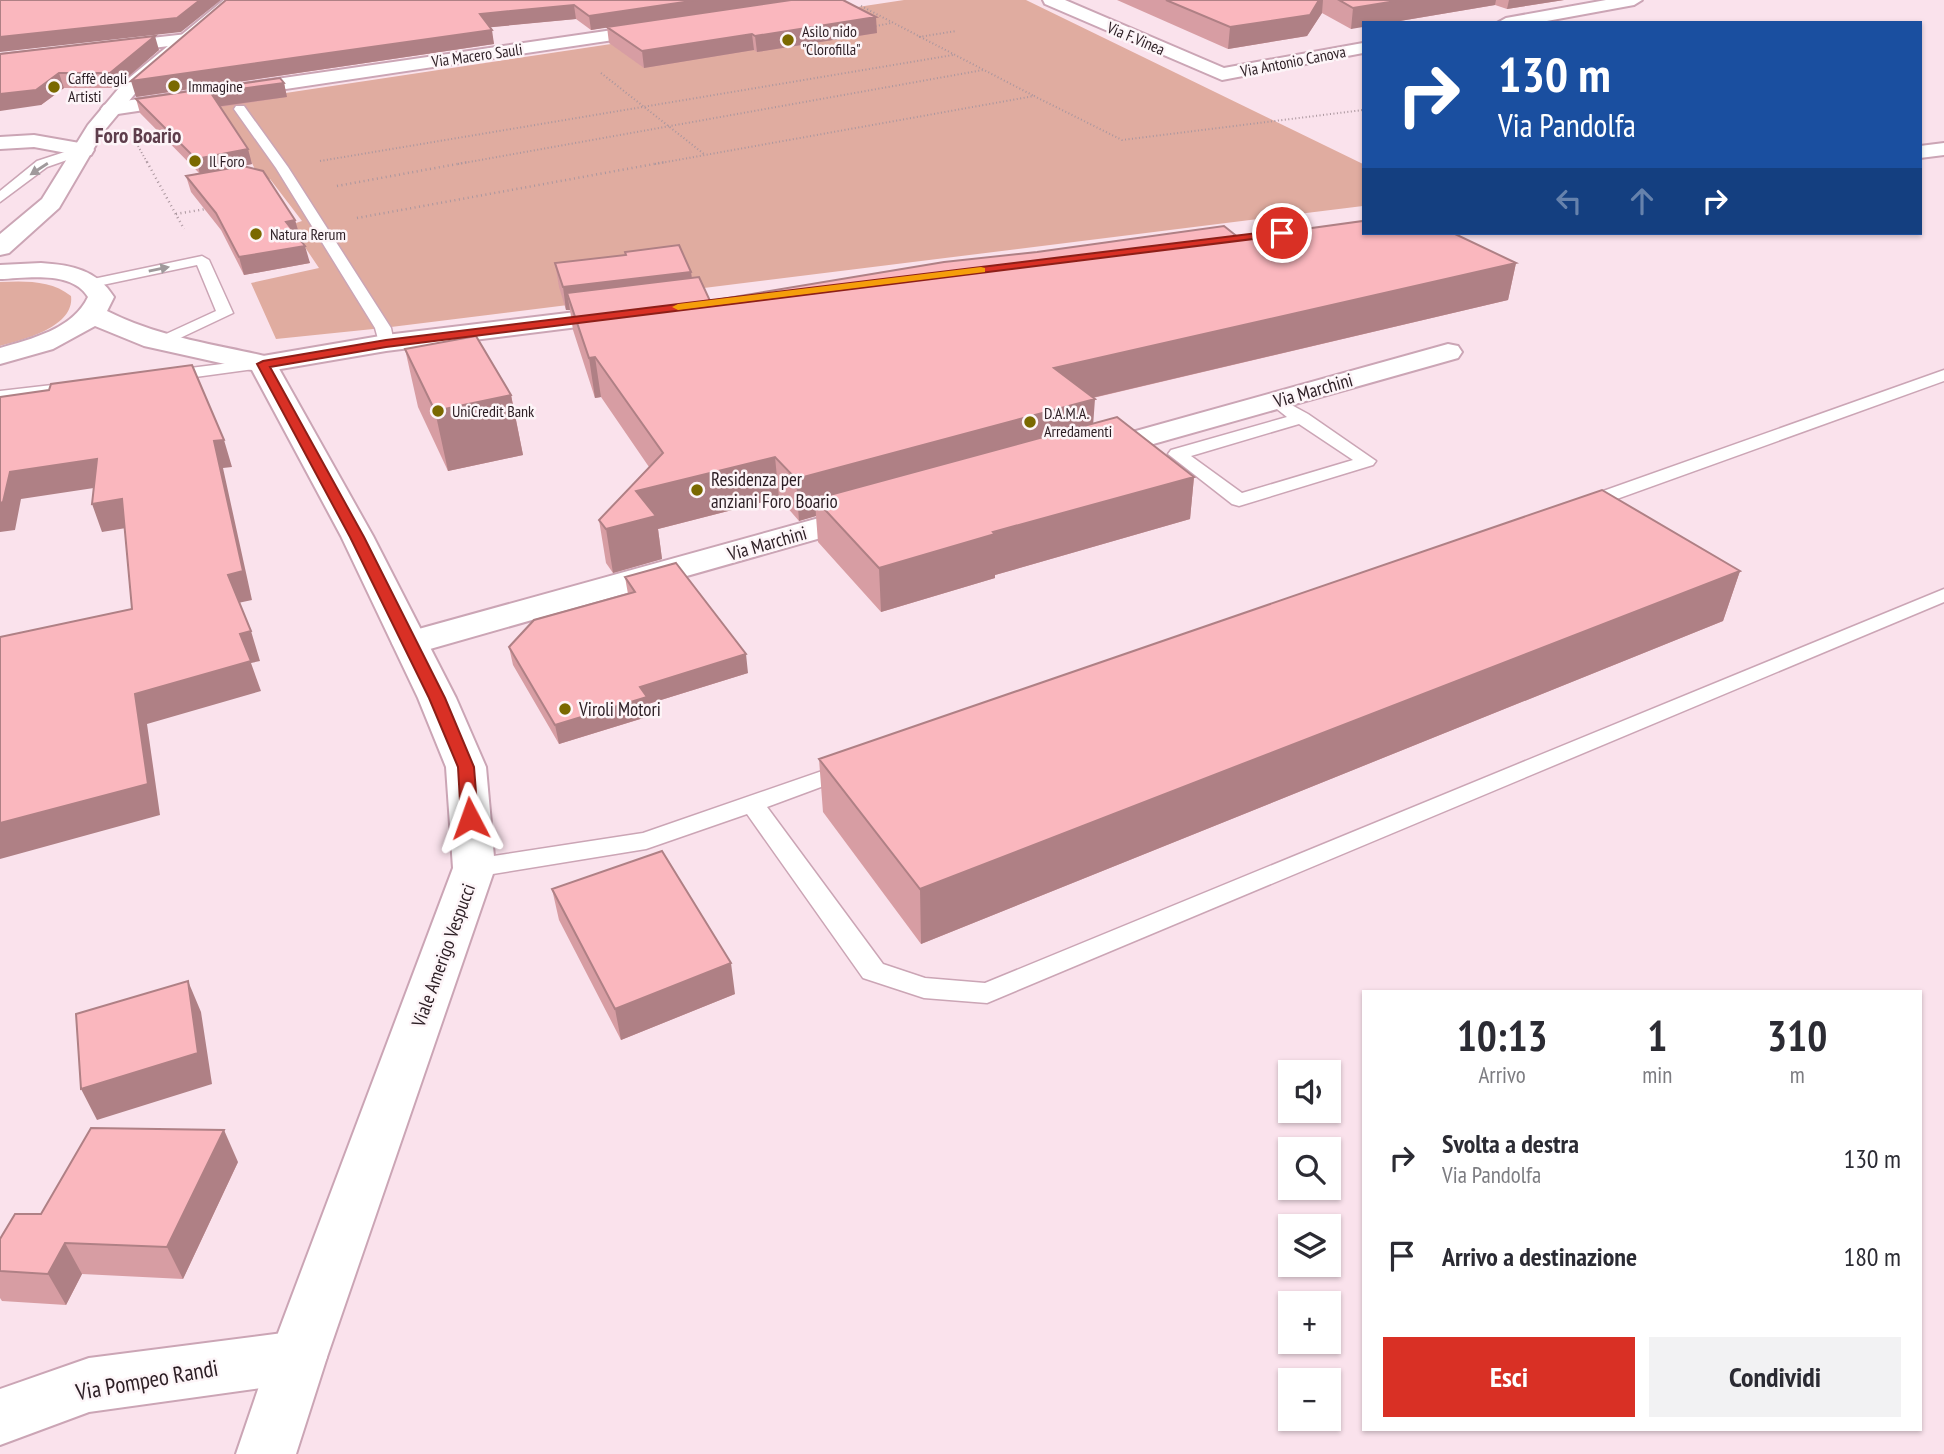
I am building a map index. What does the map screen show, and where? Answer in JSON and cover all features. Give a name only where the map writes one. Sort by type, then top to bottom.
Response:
[{"type":"street","points":[[0,248],[51,203],[111,108],[131,86],[234,0]]},
{"type":"street","name":"Via F.Vinea","points":[[1051,0],[1222,74]]},
{"type":"street","points":[[1517,21],[1634,0]]},
{"type":"street","name":"Via Macero Sauli","points":[[111,108],[682,24]]},
{"type":"street","points":[[0,61],[187,39]]},
{"type":"street","name":"Via Antonio Canova","points":[[1222,74],[1362,48]]},
{"type":"street","points":[[0,143],[34,141],[83,150]]},
{"type":"street","points":[[1922,152],[1944,149]]},
{"type":"street","points":[[0,356],[65,333],[92,314],[101,297],[83,279],[56,240],[51,203]]},
{"type":"street","points":[[0,272],[51,271],[83,279]]},
{"type":"street","points":[[92,314],[121,330],[159,342],[263,364],[386,343],[647,311]]},
{"type":"street","name":"Via Marchini","points":[[1062,461],[1448,352]]},
{"type":"street","name":"Viale Amerigo Vespucci","points":[[263,364],[357,537],[437,698],[466,767],[474,868],[298,1357],[266,1454]]},
{"type":"street","name":"Via Marchini","points":[[410,643],[889,509]]},
{"type":"street","name":"Via Pompeo Randi","points":[[0,1418],[89,1385],[298,1357]]},
{"type":"lane","points":[[240,109],[282,167],[383,328],[386,343]]},
{"type":"lane","points":[[0,198],[42,164],[83,150]]},
{"type":"lane","points":[[83,279],[202,260],[225,313],[159,342]]},
{"type":"lane","points":[[145,379],[263,364]]},
{"type":"lane","points":[[1564,512],[1944,375]]},
{"type":"lane","points":[[0,396],[64,388]]},
{"type":"lane","points":[[1275,401],[1302,418],[1367,461],[1239,500],[1177,454],[1302,418]]},
{"type":"lane","points":[[752,804],[873,971],[924,988],[987,993],[1944,595]]},
{"type":"lane","points":[[474,868],[646,841],[870,761]]},
{"type":"path","points":[[861,6],[918,38],[1122,140],[1362,110]]},
{"type":"path","points":[[866,27],[892,23]]},
{"type":"path","points":[[918,38],[956,31]]},
{"type":"path","points":[[562,43],[704,155]]},
{"type":"path","points":[[282,167],[953,55]]},
{"type":"path","points":[[297,192],[983,71]]},
{"type":"path","points":[[318,225],[1034,96]]},
{"type":"path","points":[[138,146],[202,260]]},
{"type":"path","points":[[176,214],[206,209]]},
{"type":"shaded area","points":[[904,0],[1026,0],[1362,164],[1362,206],[276,339],[251,283],[319,268],[290,225],[302,221],[270,179],[260,180],[242,142],[160,112]]},
{"type":"shaded area","points":[[0,282],[28,282],[55,287],[71,296],[70,307],[65,316],[46,330],[0,346]]},
{"type":"building","points":[[0,0],[200,0],[177,18],[0,37]]},
{"type":"building","points":[[226,0],[698,0],[589,16],[574,5],[480,14],[492,30],[131,81]]},
{"type":"building","points":[[791,0],[843,0],[876,17],[642,51],[607,27]]},
{"type":"building","points":[[1166,0],[1319,0],[1310,15],[1230,27]]},
{"type":"building","points":[[1339,0],[1402,0],[1353,8]]},
{"type":"building","points":[[155,36],[110,73],[59,73],[36,90],[0,94],[0,54]]},
{"type":"building","points":[[280,78],[284,83],[211,93],[248,149],[196,159],[136,99]]},
{"type":"building","points":[[243,166],[263,171],[295,220],[286,222],[305,246],[239,257],[216,213],[186,176]]},
{"type":"building","points":[[1362,221],[1362,235],[1457,235],[1516,263],[1054,368],[1095,399],[796,479],[775,457],[636,491],[656,516],[606,529],[599,520],[663,453],[595,357],[589,358],[567,293],[699,277],[710,301],[944,262],[1224,226],[1239,238]]},
{"type":"building","points":[[679,245],[691,272],[563,287],[555,263],[626,255],[625,252]]},
{"type":"building","points":[[476,336],[511,395],[435,411],[405,349]]},
{"type":"building","points":[[192,365],[224,440],[214,441],[243,571],[228,575],[251,631],[240,634],[251,661],[135,694],[148,784],[0,823],[0,637],[132,609],[122,499],[92,504],[97,459],[10,472],[3,502],[0,503],[0,397],[49,390],[51,384]]},
{"type":"building","points":[[1117,417],[1194,477],[993,532],[995,534],[879,568],[815,499]]},
{"type":"building","points":[[1602,490],[1740,571],[920,889],[819,759]]},
{"type":"building","points":[[676,563],[746,654],[640,687],[647,697],[555,725],[509,647],[534,620],[635,592],[625,577]]},
{"type":"building","points":[[662,851],[731,963],[615,1009],[552,889]]},
{"type":"building","points":[[188,981],[198,1053],[81,1089],[76,1014]]},
{"type":"building","points":[[91,1128],[224,1130],[167,1247],[65,1243],[48,1274],[0,1271],[0,1239],[15,1214],[41,1214]]},
{"type":"slow traffic","points":[[678,307],[981,270]]},
{"type":"place","name":"Asilo nido \"Clorofilla\"","points":[[788,40]]},
{"type":"place","name":"Immagine","points":[[174,86]]},
{"type":"place","name":"Caffè degli Artisti","points":[[54,87]]},
{"type":"place","name":"Il Foro","points":[[195,161]]},
{"type":"place","name":"Natura Rerum","points":[[256,234]]},
{"type":"place","name":"UniCredit Bank","points":[[438,411]]},
{"type":"place","name":"D.A.M.A. Arredamenti","points":[[1030,422]]},
{"type":"place","name":"Residenza per anziani Foro Boario","points":[[697,490]]},
{"type":"place","name":"Viroli Motori","points":[[565,709]]},
{"type":"district","name":"Foro Boario","points":[[138,136]]},
{"type":"route","points":[[470,818],[466,767],[437,698],[357,537],[263,364],[386,343],[1282,233]]}]
